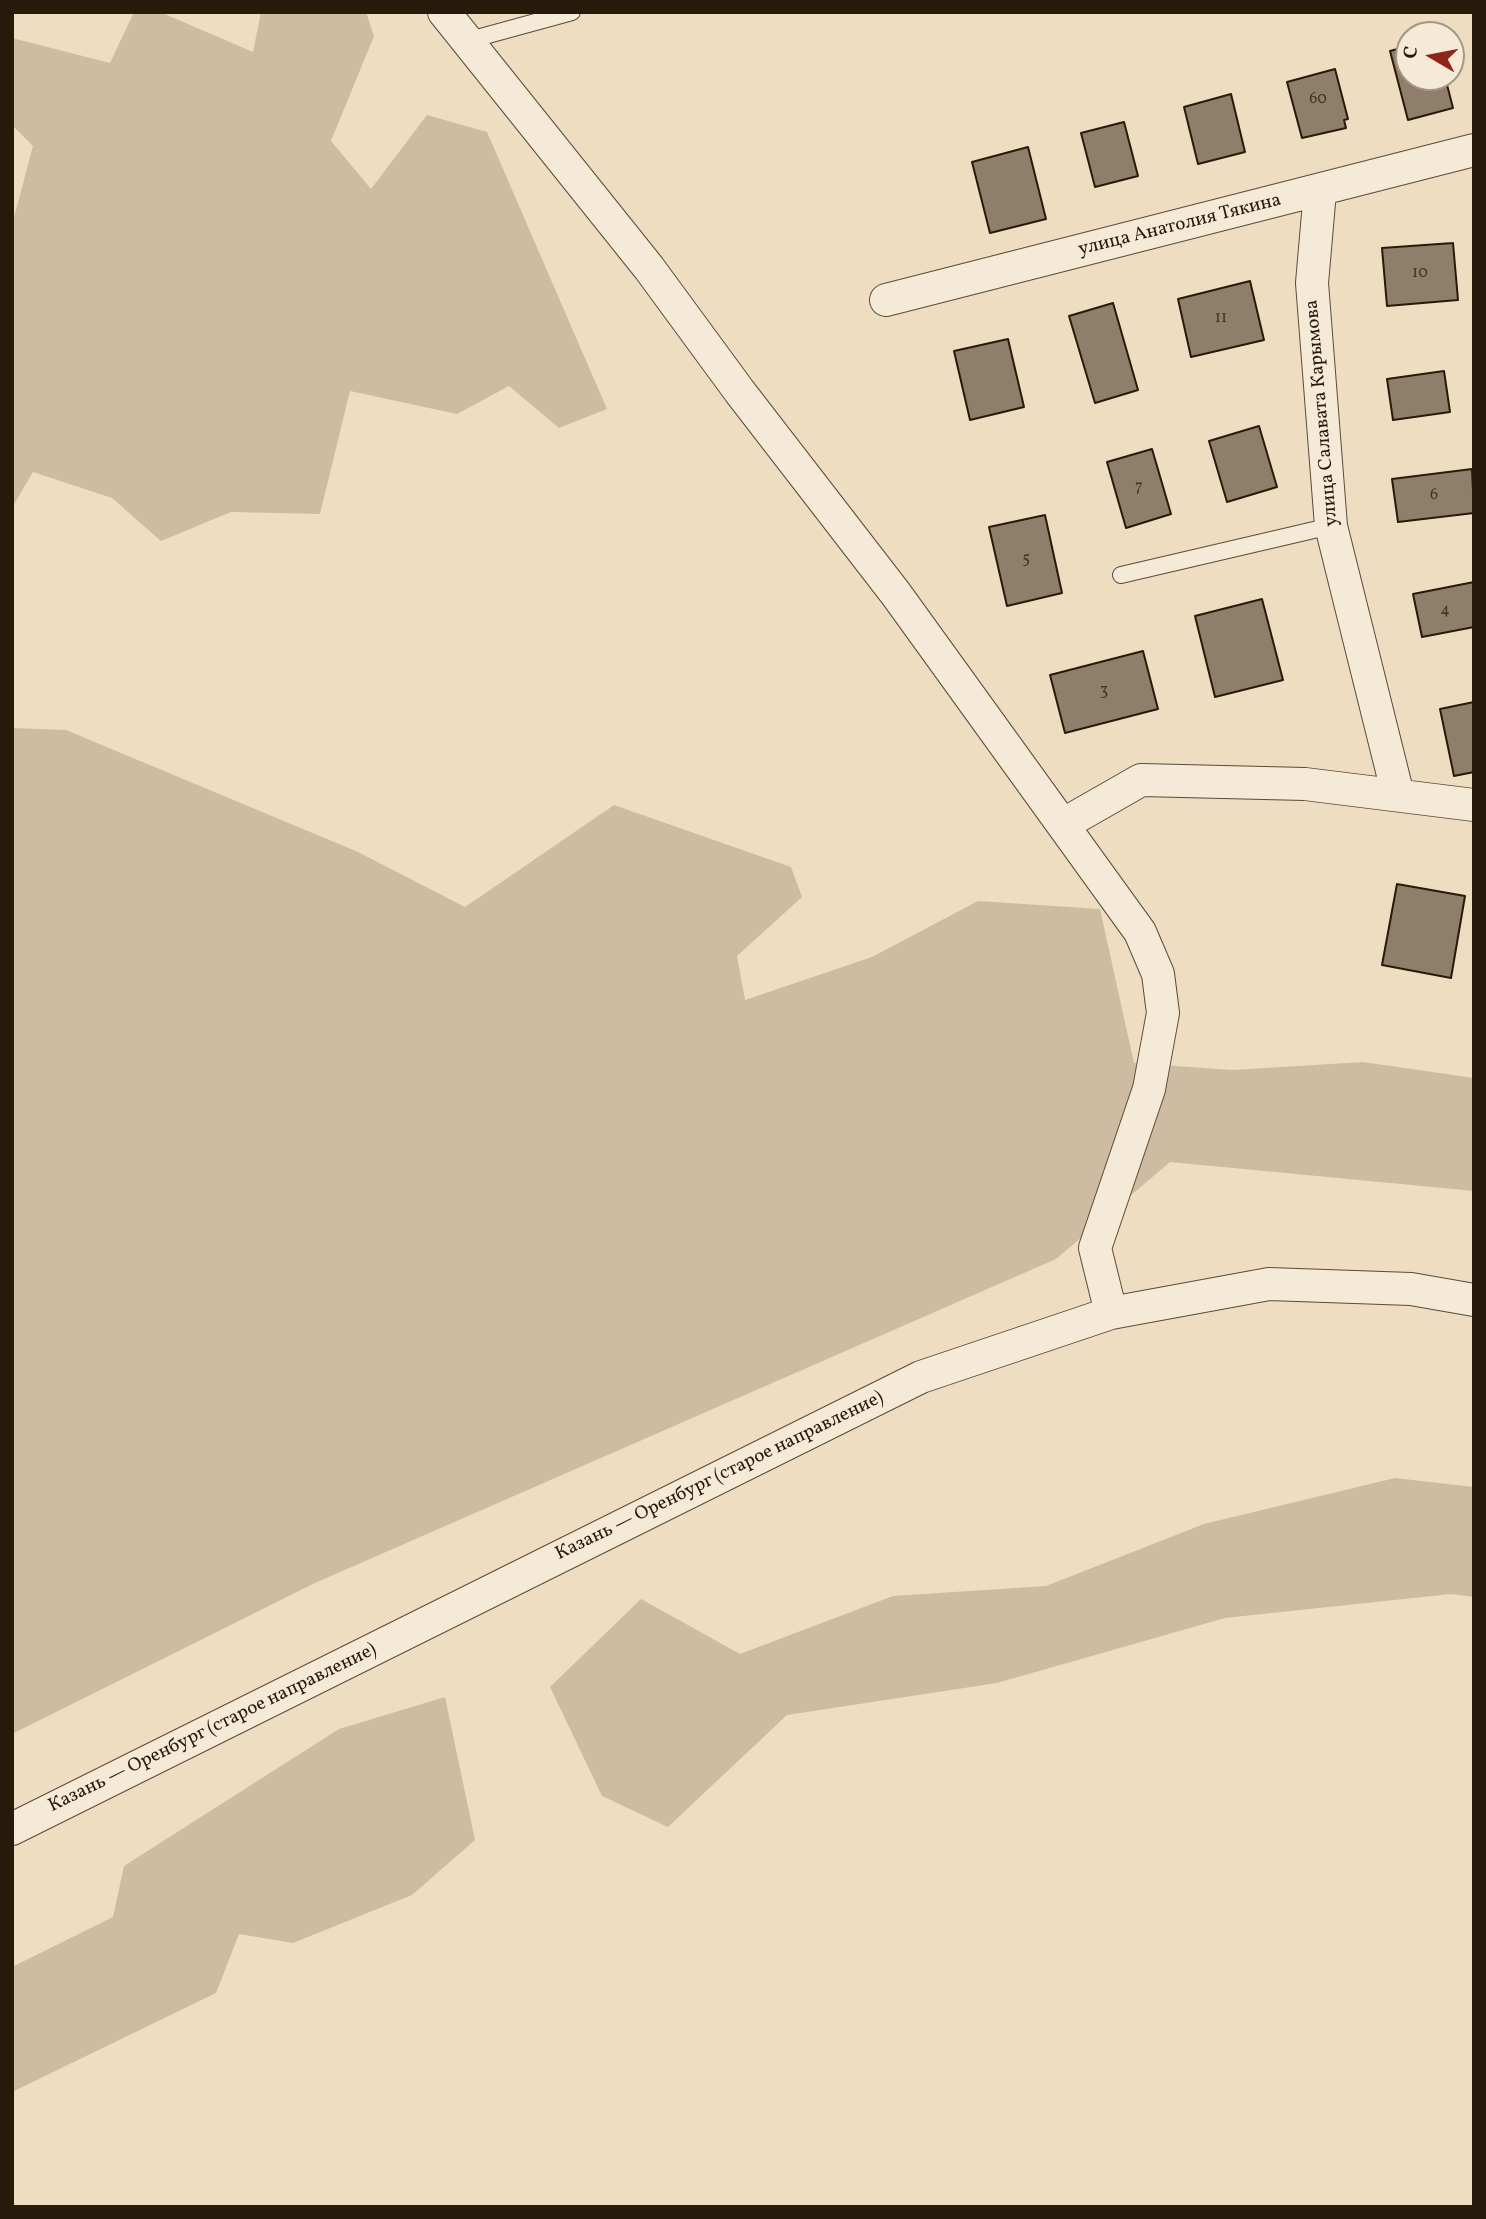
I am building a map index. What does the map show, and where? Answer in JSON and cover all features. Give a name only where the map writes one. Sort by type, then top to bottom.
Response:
[{"type":"street","points":[[444,12],[649,268],[740,392],[896,594],[1140,932],[1158,974],[1163,1013],[1149,1089],[1095,1248],[1111,1313]]},
{"type":"street","name":"улица Анатолия Тякина","points":[[886,300],[1474,150]]},
{"type":"street","name":"улица Салавата Карымова","points":[[1320,191],[1312,283],[1331,526],[1398,795]]},
{"type":"street","points":[[1064,824],[1142,780],[1305,784],[1474,805]]},
{"type":"street","name":"Казань — Оренбург (старое направление)","points":[[12,1829],[921,1377],[1111,1313],[1269,1284],[1411,1289],[1474,1300]]},
{"type":"lane","points":[[466,41],[572,12]]},
{"type":"lane","points":[[1121,575],[1331,526]]},
{"type":"shaded area","points":[[134,12],[160,12],[253,52],[261,12],[366,12],[374,36],[331,141],[371,189],[427,115],[487,132],[607,409],[559,428],[509,386],[457,414],[350,391],[320,514],[231,512],[161,541],[112,498],[33,472],[12,508],[12,225],[33,146],[12,125],[12,38],[110,63]]},
{"type":"shaded area","points":[[12,728],[66,730],[358,852],[465,907],[614,805],[791,867],[802,897],[737,956],[745,1000],[872,957],[978,901],[1100,909],[1134,1063],[1232,1070],[1363,1062],[1474,1078],[1474,1191],[1170,1162],[1056,1259],[315,1583],[12,1734]]},
{"type":"shaded area","points":[[1395,1478],[1474,1487],[1474,1597],[1451,1594],[1225,1618],[997,1683],[787,1715],[668,1827],[602,1796],[550,1687],[641,1599],[740,1654],[893,1596],[1046,1586],[1204,1524]]},
{"type":"shaded area","points":[[445,1697],[475,1840],[412,1895],[293,1943],[239,1934],[216,1993],[12,2092],[12,1967],[113,1917],[124,1866],[339,1729]]},
{"type":"building","points":[[1395,50],[1395,70],[1390,51]]},
{"type":"building","points":[[1335,69],[1348,119],[1344,120],[1346,128],[1302,138],[1287,82]]},
{"type":"building","points":[[1400,91],[1449,91],[1453,108],[1408,120]]},
{"type":"building","points":[[1231,94],[1245,152],[1198,164],[1184,107]]},
{"type":"building","points":[[1124,122],[1138,176],[1095,187],[1081,133]]},
{"type":"building","points":[[1028,147],[1046,219],[990,233],[972,162]]},
{"type":"building","points":[[1453,243],[1458,300],[1387,306],[1382,248]]},
{"type":"building","points":[[1250,281],[1264,340],[1191,357],[1178,299]]},
{"type":"building","points":[[1113,303],[1138,390],[1095,403],[1069,316]]},
{"type":"building","points":[[1008,339],[1024,407],[970,420],[954,351]]},
{"type":"building","points":[[1444,371],[1450,412],[1393,420],[1387,379]]},
{"type":"building","points":[[1259,426],[1277,487],[1227,502],[1209,441]]},
{"type":"building","points":[[1152,449],[1171,514],[1126,528],[1107,462]]},
{"type":"building","points":[[1472,469],[1474,513],[1398,522],[1392,479]]},
{"type":"building","points":[[1045,515],[1062,593],[1007,606],[989,527]]},
{"type":"building","points":[[1474,582],[1474,627],[1422,637],[1413,594]]},
{"type":"building","points":[[1262,599],[1283,680],[1215,697],[1195,616]]},
{"type":"building","points":[[1143,651],[1158,709],[1065,733],[1050,675]]},
{"type":"building","points":[[1474,702],[1474,772],[1454,776],[1440,709]]},
{"type":"building","points":[[1397,884],[1465,896],[1451,978],[1382,965]]}]
